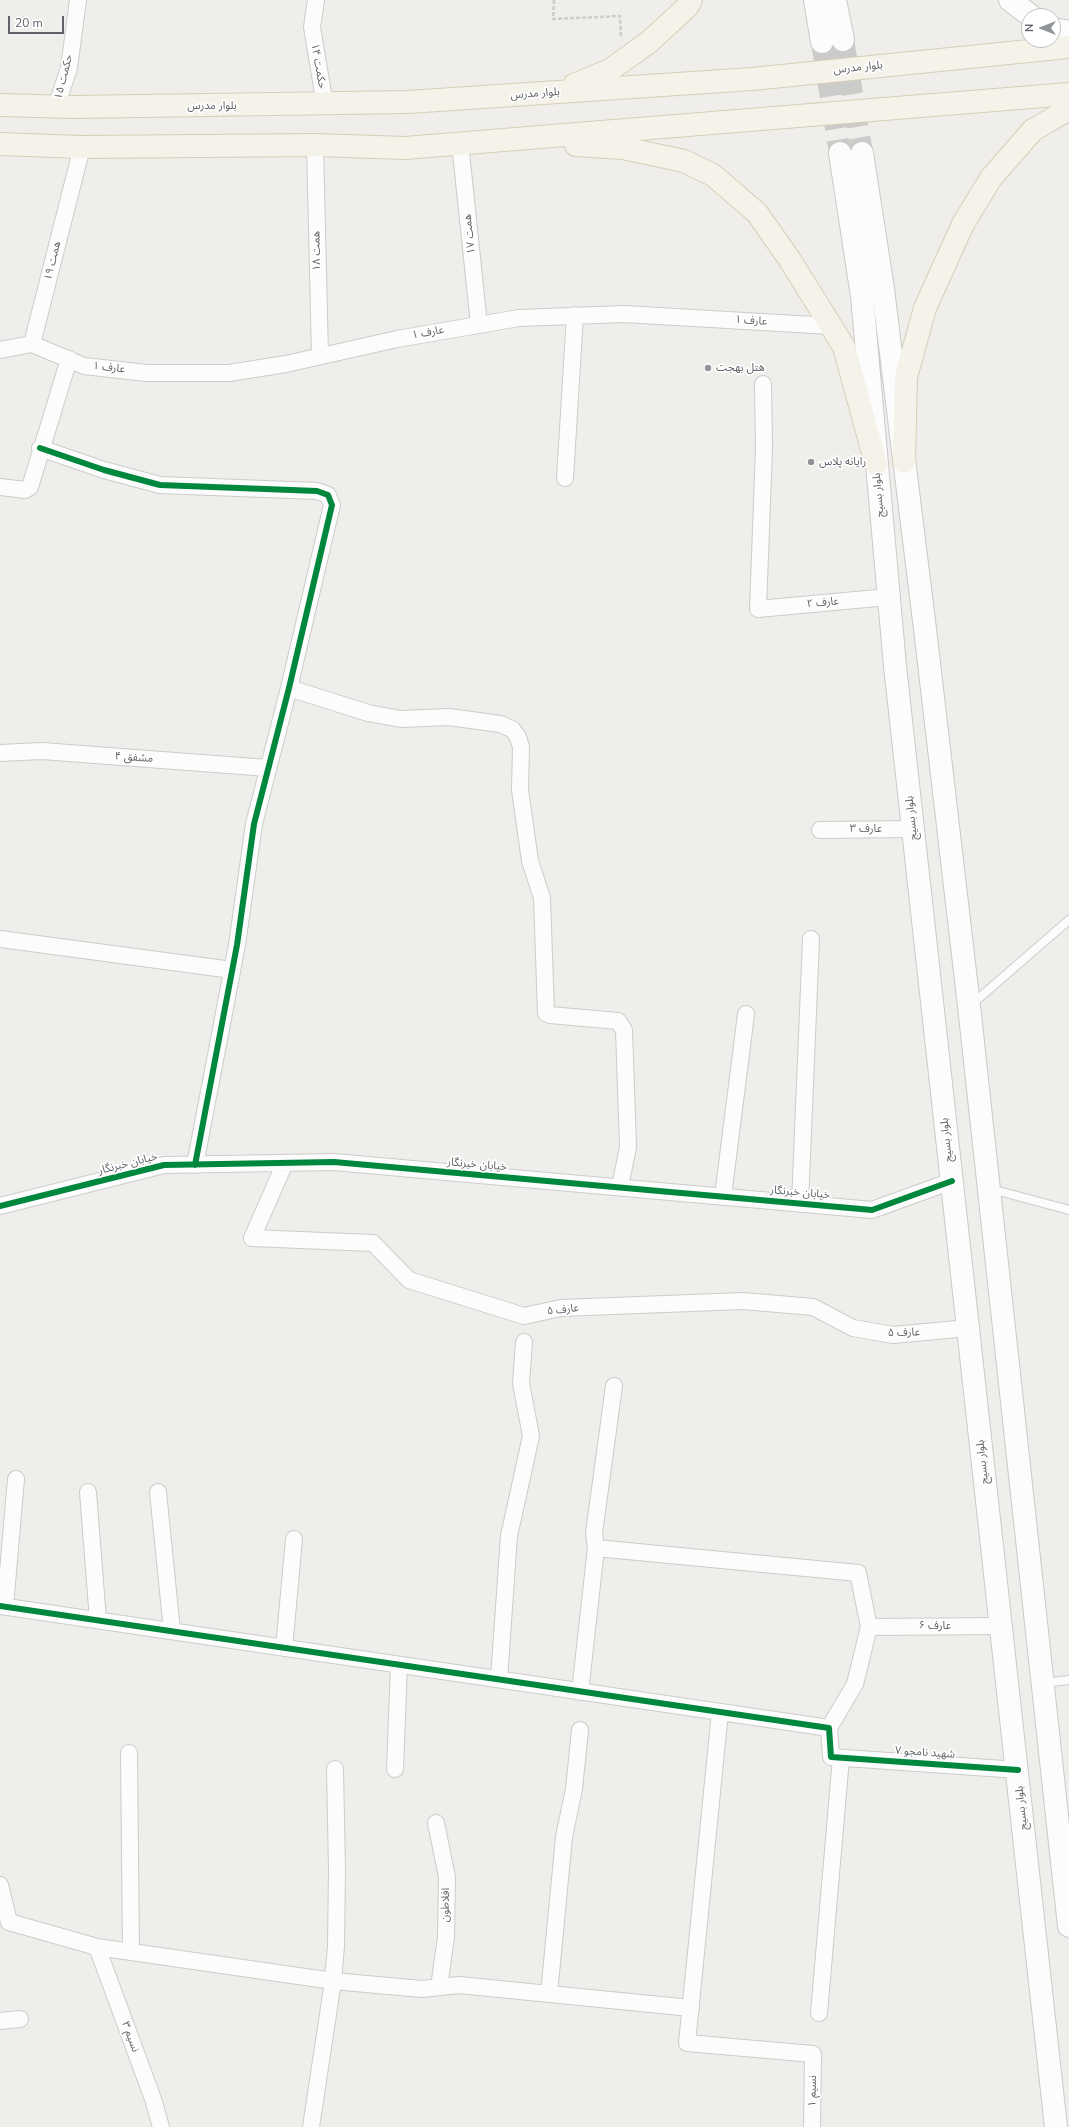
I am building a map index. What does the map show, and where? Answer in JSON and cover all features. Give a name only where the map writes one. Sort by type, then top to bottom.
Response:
[{"type":"main road","points":[[558,92],[610,70],[622,62],[648,42],[687,7],[691,0]]},
{"type":"main road","points":[[815,0],[833,41],[836,0]]},
{"type":"main road","points":[[1010,0],[1021,8]]},
{"type":"main road","name":"بلوار مدرس","points":[[0,106],[325,105],[408,102],[752,79],[1069,47]]},
{"type":"main road","points":[[0,144],[82,147],[315,146],[406,148],[1069,94]]},
{"type":"main road","points":[[904,462],[906,377],[925,308],[963,224],[991,178],[1033,130],[1069,109]]},
{"type":"main road","points":[[502,140],[623,148],[684,160],[713,175],[757,213],[790,260],[844,346],[876,464]]},
{"type":"main road","name":"بلوار بسیج","points":[[840,153],[862,296],[888,597],[903,742],[1018,1770],[1056,2127]]},
{"type":"main road","points":[[862,153],[883,289],[938,738],[1044,1683],[1069,1926]]},
{"type":"main road","points":[[903,742],[938,738]]},
{"type":"street","name":"حکمت ۱۵","points":[[56,107],[69,68],[78,0]]},
{"type":"street","name":"حکمت ۱۴","points":[[316,0],[312,27],[325,105]]},
{"type":"street","name":"همت ۱۷","points":[[460,143],[479,325]]},
{"type":"street","name":"همت ۱۸","points":[[315,146],[320,356]]},
{"type":"street","name":"همت ۱۹","points":[[32,344],[82,147]]},
{"type":"street","name":"عارف ۱","points":[[32,344],[84,366],[147,373],[229,373],[320,356],[397,339],[519,318],[624,314],[831,326]]},
{"type":"street","points":[[565,478],[575,316]]},
{"type":"street","points":[[0,350],[32,344]]},
{"type":"street","points":[[0,487],[25,490],[30,487],[40,448],[69,359]]},
{"type":"street","name":"عارف ۲","points":[[763,384],[764,448],[758,609],[888,597]]},
{"type":"street","points":[[40,448],[104,470],[160,485],[317,491],[328,495],[332,505],[289,688],[254,824],[232,970],[195,1165]]},
{"type":"street","points":[[289,688],[368,713],[400,719],[449,717],[500,724],[512,729],[518,737],[521,747],[520,790],[530,861],[542,898],[546,1013],[550,1015],[618,1021],[624,1030],[628,1147],[620,1187]]},
{"type":"street","name":"مشفق ۴","points":[[0,752],[42,751],[268,768]]},
{"type":"street","name":"عارف ۳","points":[[820,830],[913,829]]},
{"type":"street","points":[[0,939],[232,970]]},
{"type":"street","points":[[800,1203],[811,939]]},
{"type":"street","points":[[723,1196],[746,1014]]},
{"type":"street","name":"خیابان خبرنگار","points":[[0,1206],[164,1165],[334,1162],[872,1210],[952,1181]]},
{"type":"street","name":"عارف ۵","points":[[285,1163],[252,1238],[373,1243],[409,1280],[524,1316],[561,1308],[743,1301],[814,1307],[854,1328],[894,1335],[968,1328]]},
{"type":"street","points":[[498,1679],[509,1536],[531,1436],[521,1383],[524,1342]]},
{"type":"street","points":[[580,1692],[596,1548],[594,1533],[614,1386]]},
{"type":"street","points":[[16,1479],[2,1606],[829,1728]]},
{"type":"street","points":[[88,1492],[98,1620]]},
{"type":"street","points":[[158,1492],[172,1631]]},
{"type":"street","points":[[284,1648],[294,1539]]},
{"type":"street","points":[[596,1548],[858,1573],[869,1627],[855,1684],[829,1728],[836,1757],[819,2013]]},
{"type":"street","name":"عارف ۶","points":[[869,1627],[1002,1626]]},
{"type":"street","points":[[395,1768],[399,1665]]},
{"type":"street","points":[[0,1884],[4,1922],[97,1947],[333,1981],[422,1989],[458,1985],[691,2008],[720,1712]]},
{"type":"street","points":[[549,1994],[564,1837],[574,1788],[580,1730]]},
{"type":"street","points":[[129,1754],[131,1952]]},
{"type":"street","name":"شهید نامجو ۷","points":[[836,1757],[1018,1770]]},
{"type":"street","points":[[310,2127],[333,1981],[337,1869],[334,1769]]},
{"type":"street","name":"افلاطون","points":[[436,1823],[447,1877],[446,1937],[439,1988]]},
{"type":"street","name":"نسیم ۳","points":[[97,1947],[154,2099],[160,2127]]},
{"type":"street","name":"نسیم ۱","points":[[691,2008],[687,2043],[814,2054],[812,2127]]},
{"type":"street","points":[[0,2021],[20,2019]]},
{"type":"lane","points":[[969,1006],[1069,920]]},
{"type":"lane","points":[[988,1188],[1069,1210]]},
{"type":"lane","points":[[1044,1683],[1069,1680]]},
{"type":"path","points":[[554,0],[553,19],[620,16],[622,62]]},
{"type":"tunnel","points":[[843,40],[862,153]]},
{"type":"tunnel","points":[[822,42],[840,153]]},
{"type":"cycle path","points":[[40,448],[104,470],[160,485],[317,491],[328,495],[332,505],[289,688],[254,824],[237,945],[195,1165]]},
{"type":"cycle path","points":[[0,1206],[164,1165],[334,1162],[872,1210],[952,1181]]},
{"type":"cycle path","points":[[0,1606],[829,1728],[831,1757],[1018,1770]]},
{"type":"place","name":"هتل بهجت","points":[[708,368]]},
{"type":"place","name":"رایانه پلاس","points":[[811,462]]}]
